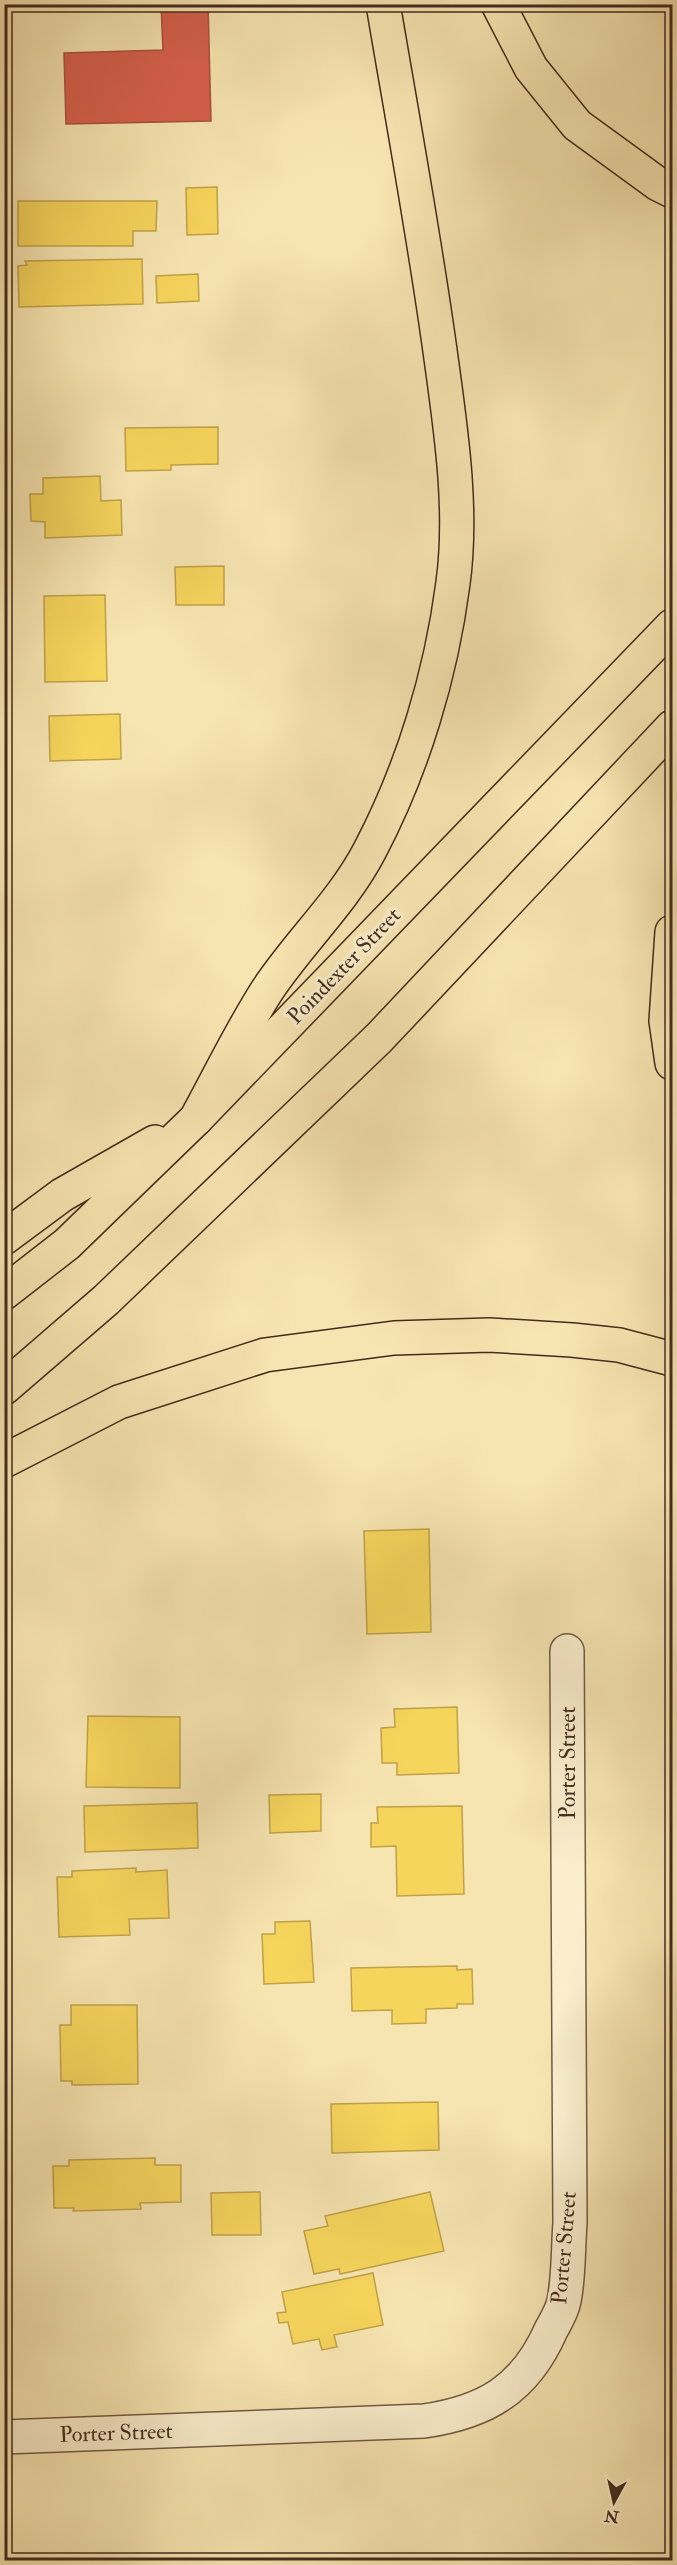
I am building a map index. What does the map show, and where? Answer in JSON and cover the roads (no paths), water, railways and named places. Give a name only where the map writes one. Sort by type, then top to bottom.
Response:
[{"type":"main road","points":[[4,1238],[62,1195],[196,1119],[268,989],[338,902],[370,851],[406,770],[434,687],[454,582],[456,506],[453,444],[434,305],[383,4]]},
{"type":"main road","points":[[498,4],[531,68],[578,125],[658,184],[672,191]]},
{"type":"main road","name":"Poindexter Street","points":[[4,1293],[67,1244],[196,1119],[672,626]]},
{"type":"main road","points":[[4,1388],[106,1300],[379,1038],[672,727]]},
{"type":"main road","points":[[672,932],[666,1021],[672,1063]]},
{"type":"main road","points":[[4,1461],[119,1402],[265,1355],[394,1338],[489,1335],[620,1345],[672,1359]]},
{"type":"street","name":"Porter Street","points":[[4,2437],[424,2421],[458,2416],[485,2404],[513,2387],[528,2370],[545,2344],[564,2302],[570,2223],[567,1651]]}]
